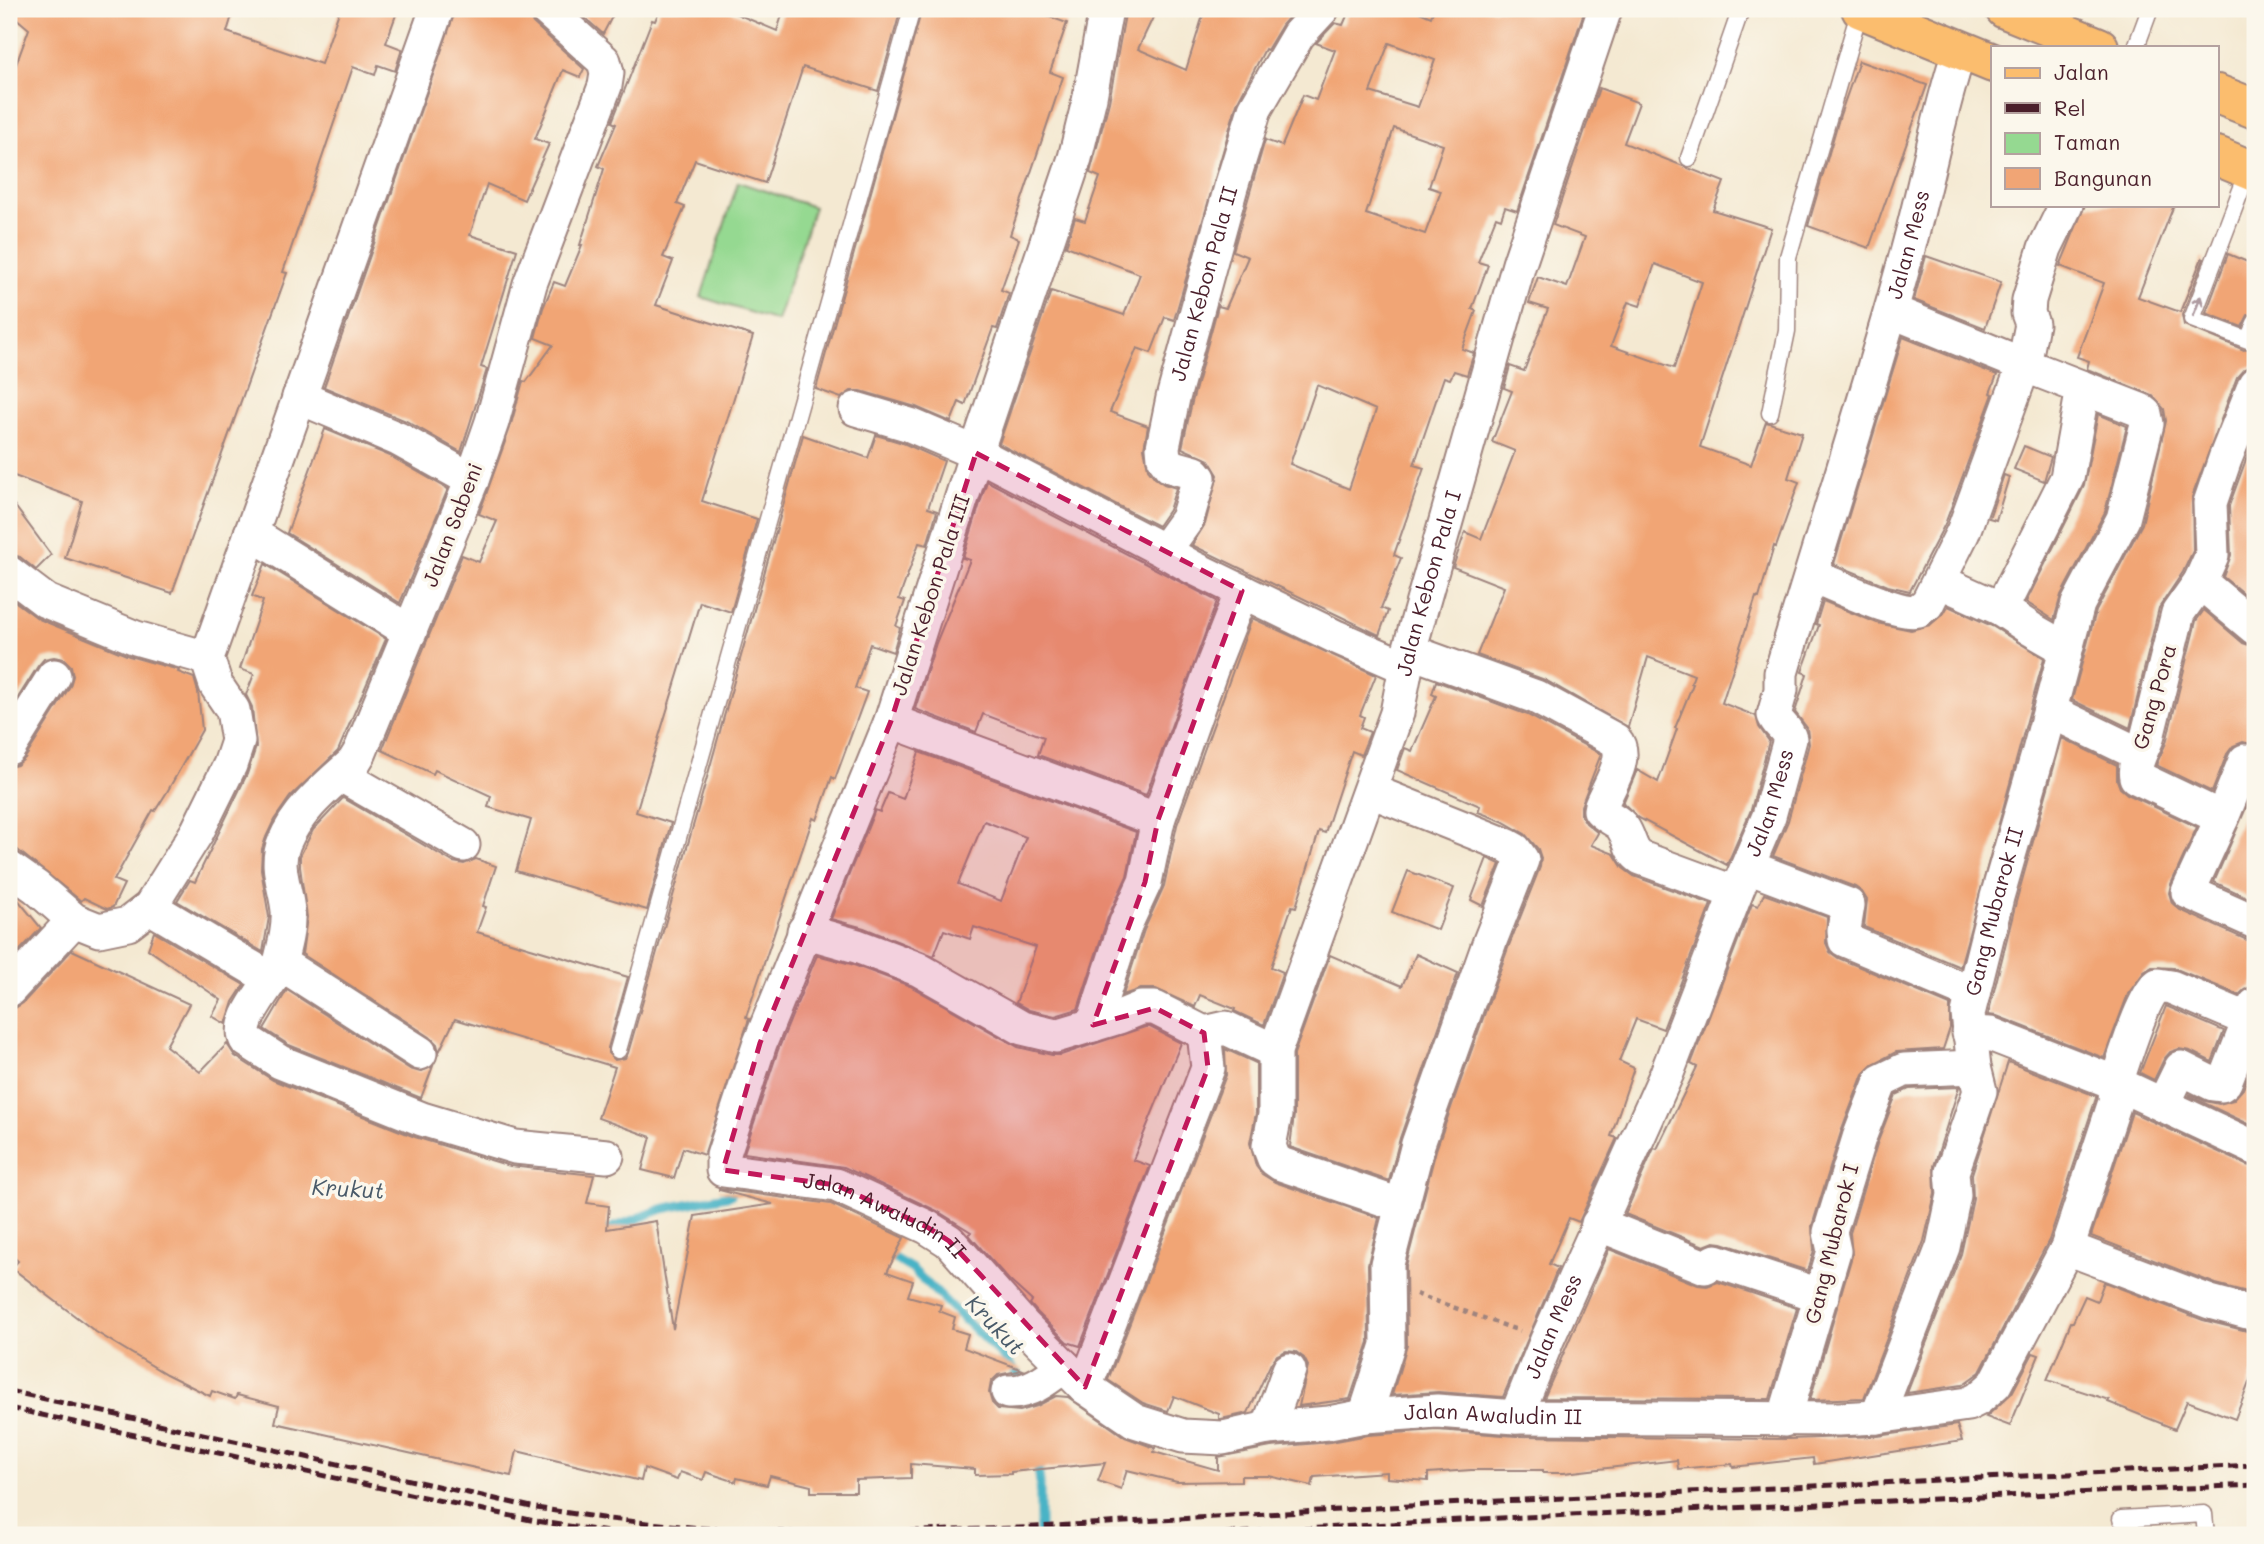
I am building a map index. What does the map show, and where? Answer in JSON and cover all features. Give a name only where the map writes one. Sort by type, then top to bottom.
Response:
[{"type":"main road","points":[[1861,9],[1976,56]]},
{"type":"main road","points":[[2005,9],[2097,46]]},
{"type":"main road","points":[[2218,94],[2255,109]]},
{"type":"street","points":[[12,870],[74,920],[99,930],[128,924],[150,907],[197,832],[230,765],[238,741],[233,710],[216,685],[207,658],[437,9]]},
{"type":"street","name":"Jalan Sabeni","points":[[546,9],[604,61],[607,73],[605,86],[530,284],[492,422],[472,480],[360,752],[354,762],[295,818],[283,844],[278,859],[288,921],[276,971],[246,1019],[243,1034],[246,1040],[280,1062],[422,1119],[514,1147],[607,1156]]},
{"type":"street","name":"Jalan Kebon Pala III","points":[[723,1170],[723,1156],[760,1043],[891,721],[976,453],[1075,158],[1090,97],[1106,9]]},
{"type":"street","name":"Jalan Kebon Pala II","points":[[1164,551],[1187,519],[1199,478],[1195,473],[1170,466],[1164,458],[1163,447],[1173,398],[1231,187],[1255,109],[1298,35],[1322,9]]},
{"type":"street","name":"Jalan Kebon Pala I","points":[[1402,1206],[1281,1164],[1274,1159],[1269,1146],[1275,1115],[1276,1051],[1397,713],[1407,659],[1520,264],[1605,9]]},
{"type":"street","name":"Jalan Mess","points":[[1516,1417],[1547,1340],[1667,1073],[1769,816],[1790,743],[1787,730],[1779,724],[1774,715],[1780,690],[1780,673],[1812,576],[1906,258],[1949,83],[1976,56]]},
{"type":"street","points":[[1812,576],[1882,604],[1908,611],[1919,610],[1927,604],[1963,532],[2024,365],[2032,324],[2028,313],[2029,300],[2045,248],[2066,206]]},
{"type":"street","points":[[1891,310],[2084,388],[2067,478],[2001,609]]},
{"type":"street","name":"Gang Pora","points":[[2222,818],[2134,774],[2147,738],[2178,613],[2200,582],[2211,555],[2210,503],[2255,384]]},
{"type":"street","name":"Gang Mubarok II","points":[[1877,1417],[1943,1247],[1954,1195],[1952,1172],[1980,1091],[1974,1067],[1975,1057],[1968,1014],[1997,897],[2078,604],[2123,519],[2147,424],[2145,414],[2140,411],[2084,388]]},
{"type":"street","points":[[299,397],[398,439],[472,480]]},
{"type":"street","points":[[856,409],[910,425],[976,453],[1192,567],[1334,636],[1536,696],[1615,740],[1621,750],[1621,758],[1600,810],[1623,828],[1630,848],[1641,858],[1848,905],[1845,940],[1973,994]]},
{"type":"street","points":[[251,533],[410,632]]},
{"type":"street","points":[[9,573],[46,601],[136,638],[207,658]]},
{"type":"street","points":[[1939,581],[2001,609],[2066,649]]},
{"type":"street","points":[[2200,582],[2255,628]]},
{"type":"street","points":[[1093,1025],[1126,923],[1145,882],[1158,820],[1242,591]]},
{"type":"street","points":[[9,748],[54,676]]},
{"type":"street","points":[[2050,711],[2139,754]]},
{"type":"street","points":[[891,721],[1158,820]]},
{"type":"street","points":[[2245,761],[2188,892],[2255,922]]},
{"type":"street","points":[[341,775],[463,845]]},
{"type":"street","points":[[1364,1416],[1388,1345],[1387,1264],[1423,1132],[1490,941],[1522,860],[1515,850],[1506,845],[1371,791]]},
{"type":"street","points":[[150,907],[276,971],[420,1053]]},
{"type":"street","points":[[9,990],[74,920]]},
{"type":"street","points":[[804,931],[857,946],[918,969],[1022,1028],[1056,1036],[1142,1008],[1155,1008],[1204,1033],[1226,1028],[1276,1051]]},
{"type":"street","name":"Jalan Awaludin II","points":[[723,1170],[836,1185],[927,1227],[949,1241],[1024,1325],[1045,1384],[1135,1421],[1183,1436],[1223,1438],[1268,1428],[1329,1423],[1364,1416],[1437,1411],[1516,1417],[1784,1420],[1877,1417],[1968,1404],[1995,1384],[2067,1248],[2115,1102],[2116,1083],[2152,989],[2158,985],[2171,987],[2252,1012]]},
{"type":"street","points":[[2163,1105],[2181,1068],[2213,1084],[2221,1085],[2225,1082],[2252,1012]]},
{"type":"street","points":[[1045,1384],[1208,1068],[1204,1033]]},
{"type":"street","points":[[1969,1033],[1990,1034],[2116,1083],[2255,1148]]},
{"type":"street","name":"Gang Mubarok I","points":[[1784,1420],[1834,1251],[1830,1232],[1859,1138],[1881,1081],[1904,1070],[1974,1067]]},
{"type":"street","points":[[1598,1224],[1705,1267],[1716,1261],[1822,1296]]},
{"type":"street","points":[[2067,1248],[2210,1302],[2255,1314]]},
{"type":"street","points":[[1268,1428],[1289,1370]]},
{"type":"lane","points":[[618,1050],[912,9]]},
{"type":"lane","points":[[1689,158],[1741,9]]},
{"type":"lane","points":[[1770,413],[1787,331],[1788,257],[1861,9]]},
{"type":"lane","points":[[2136,46],[2150,9]]},
{"type":"lane","points":[[2240,166],[2192,318],[2248,340],[2255,323]]},
{"type":"lane","points":[[2121,1519],[2204,1514],[2206,1535]]},
{"type":"path","points":[[1388,1284],[1547,1340]]},
{"type":"highlighted area","points":[[976,453],[1242,591],[1158,820],[1145,882],[1093,1025],[1155,1008],[1204,1033],[1208,1068],[1085,1387],[949,1241],[927,1227],[836,1185],[723,1170],[760,1043],[891,721]]},
{"type":"green space","points":[[738,182],[814,207],[777,321],[701,297]]},
{"type":"building","points":[[9,9],[234,9],[227,32],[321,64],[340,9],[398,9],[386,43],[402,49],[395,71],[378,65],[375,75],[353,67],[283,272],[287,273],[172,593],[65,558],[82,501],[9,474],[9,84],[29,29],[9,12]]},
{"type":"building","points":[[456,9],[527,9],[533,23],[584,69],[580,77],[563,70],[535,139],[549,144],[524,200],[487,184],[470,235],[517,250],[481,367],[487,369],[461,452],[406,421],[324,387]]},
{"type":"building","points":[[575,9],[616,9],[603,34]]},
{"type":"building","points":[[660,9],[725,9],[777,31],[784,9],[901,9],[878,91],[803,67],[765,183],[695,160],[677,204],[685,207],[663,257],[673,261],[656,305],[753,336],[702,501],[757,519],[731,612],[700,602],[636,812],[671,823],[647,910],[516,871],[531,820],[488,807],[491,796],[435,770],[433,774],[382,750],[462,555],[479,562],[497,521],[479,514],[510,428],[523,381],[526,382],[553,345],[535,338],[543,308],[554,282],[565,286],[582,245],[604,169],[598,166],[616,124],[612,122],[652,20],[655,21]]},
{"type":"building","points":[[922,9],[1027,9],[1067,23],[1050,72],[1063,77],[1010,235],[1019,239],[1001,290],[1009,293],[965,405],[959,402],[951,422],[916,407],[861,391],[851,391],[841,398],[816,389]]},
{"type":"building","points":[[1126,9],[1157,9],[1138,49],[1186,70],[1205,9],[1296,9],[1282,25],[1267,50],[1265,49],[1237,103],[1174,320],[1165,317],[1151,353],[1137,348],[1110,412],[1148,426],[1144,448],[1148,469],[1155,478],[1176,488],[1169,510],[1158,526],[999,444],[1051,291],[1124,315],[1140,274],[1066,246],[1075,218],[1085,221],[1100,177],[1090,173],[1109,102]]},
{"type":"building","points":[[1350,9],[1412,9],[1431,17],[1434,9],[1585,9],[1517,211],[1505,207],[1501,219],[1496,217],[1478,262],[1488,265],[1472,309],[1476,311],[1462,349],[1474,353],[1467,375],[1454,371],[1450,379],[1444,377],[1414,465],[1424,468],[1394,555],[1401,558],[1381,608],[1388,611],[1379,635],[1192,545],[1205,524],[1218,475],[1209,460],[1182,448],[1218,306],[1226,308],[1248,257],[1233,251],[1265,140],[1282,146],[1303,95],[1316,100],[1335,50],[1316,43],[1335,23],[1343,25]],"holes":[[[1389,43],[1435,60],[1418,107],[1370,92]],[[1394,128],[1443,145],[1429,187],[1441,191],[1425,234],[1366,214]],[[1317,385],[1376,410],[1349,489],[1290,464]]]},
{"type":"building","points":[[1859,61],[1927,85],[1869,248],[1808,226],[1840,115]]},
{"type":"building","points":[[1599,88],[1639,103],[1624,143],[1724,182],[1713,210],[1771,228],[1700,447],[1751,465],[1766,422],[1802,433],[1788,478],[1799,482],[1776,547],[1774,546],[1759,598],[1756,597],[1722,703],[1756,716],[1759,727],[1769,741],[1751,810],[1727,865],[1639,818],[1623,803],[1637,770],[1658,782],[1694,675],[1648,657],[1628,727],[1545,680],[1477,655],[1504,587],[1453,567],[1465,532],[1481,539],[1515,451],[1492,442],[1512,391],[1504,388],[1510,366],[1524,371],[1548,309],[1529,303],[1538,277],[1567,287],[1585,237],[1553,225]],"holes":[[[1655,264],[1702,282],[1674,368],[1611,346],[1628,302],[1640,306]]]},
{"type":"building","points":[[2085,206],[2174,206],[2138,297],[2180,312],[2202,258],[2204,259],[2182,315],[2184,325],[2244,350],[2255,347],[2255,365],[2244,369],[2237,377],[2192,497],[2193,551],[2183,572],[2159,608],[2130,728],[2072,700],[2096,611],[2142,524],[2166,421],[2164,409],[2152,395],[2087,369],[2089,361],[2077,357],[2104,283],[2060,266]]},
{"type":"building","points":[[2228,254],[2255,265],[2255,313],[2248,315],[2242,327],[2206,313]]},
{"type":"building","points":[[1926,256],[2001,282],[1985,328],[1914,300]]},
{"type":"building","points":[[1903,337],[1997,375],[1990,393],[1993,394],[1945,524],[1910,591],[1888,586],[1834,564]]},
{"type":"building","points":[[2098,414],[2127,426],[2105,512],[2061,595],[2054,620],[2026,602],[2084,486]]},
{"type":"building","points":[[325,429],[390,456],[448,489],[400,603],[287,533]]},
{"type":"building","points":[[803,435],[868,458],[876,435],[903,443],[944,461],[928,508],[937,511],[927,545],[919,543],[899,599],[905,601],[896,626],[900,628],[893,652],[870,644],[855,688],[867,692],[835,779],[832,777],[817,820],[813,818],[746,1017],[749,1019],[704,1155],[683,1148],[674,1178],[642,1170],[651,1137],[598,1118],[615,1067],[455,1019],[439,1052],[437,1044],[430,1037],[302,954],[307,917],[300,856],[313,830],[343,798],[453,862],[464,864],[476,859],[496,866],[477,932],[628,977],[608,1048],[608,1053],[615,1060],[625,1058]]},
{"type":"building","points":[[2255,435],[2255,603],[2223,577],[2231,555],[2229,506]]},
{"type":"building","points":[[2024,446],[2051,457],[2044,481],[2014,469]]},
{"type":"building","points":[[2004,475],[2009,477],[1996,520],[1989,518]]},
{"type":"building","points":[[987,481],[1217,601],[1146,795],[1038,755],[1044,737],[983,714],[976,732],[915,709],[936,643],[970,560],[963,558]]},
{"type":"building","points":[[9,498],[51,555],[36,570],[20,557],[9,554]]},
{"type":"building","points":[[265,564],[386,639],[338,751],[290,797],[266,837],[261,869],[269,917],[263,952],[177,901],[190,880],[195,882],[247,774],[256,747],[252,707],[246,695],[254,674],[240,669],[263,601],[252,596]]},
{"type":"building","points":[[9,597],[39,619],[129,656],[179,670],[178,672],[194,678],[202,730],[114,880],[124,884],[113,907],[107,909],[84,898],[81,901],[9,843],[9,767],[17,765],[25,758],[70,686],[73,676],[71,666],[64,659],[44,659],[9,712]]},
{"type":"building","points":[[1823,601],[1877,623],[1911,630],[1930,625],[1948,606],[1992,626],[2044,658],[1960,967],[1864,927],[1867,900],[1855,887],[1773,856],[1788,821],[1809,744],[1807,728],[1795,712],[1807,674],[1802,672],[1819,625],[1816,624]]},
{"type":"building","points":[[2204,610],[2243,643],[2255,647],[2255,745],[2243,742],[2233,746],[2227,754],[2212,792],[2156,765],[2166,743],[2196,621]]},
{"type":"building","points":[[1252,618],[1376,675],[1360,715],[1364,717],[1360,728],[1370,732],[1361,755],[1352,751],[1325,833],[1319,831],[1296,907],[1292,906],[1271,967],[1283,972],[1264,1025],[1234,1011],[1235,1009],[1200,995],[1195,1007],[1156,989],[1140,989],[1123,995],[1144,930],[1164,886],[1177,825]]},
{"type":"building","points":[[1436,681],[1528,715],[1601,754],[1581,806],[1581,815],[1586,823],[1598,833],[1591,845],[1614,854],[1623,868],[1634,876],[1711,904],[1663,1029],[1636,1019],[1619,1061],[1634,1068],[1611,1136],[1617,1138],[1579,1222],[1569,1218],[1549,1264],[1558,1268],[1503,1397],[1438,1392],[1392,1395],[1407,1345],[1406,1266],[1436,1150],[1540,867],[1541,858],[1538,849],[1525,834],[1478,812],[1480,806],[1397,770],[1405,748],[1412,751],[1436,696],[1432,694]]},
{"type":"building","points":[[2062,738],[2117,765],[2117,780],[2120,788],[2127,794],[2197,827],[2171,884],[2169,893],[2172,903],[2180,910],[2247,940],[2255,941],[2255,978],[2252,986],[2239,995],[2174,968],[2152,967],[2144,972],[2128,994],[2104,1058],[1997,1016],[1988,1015],[2016,902]]},
{"type":"building","points":[[919,752],[1136,832],[1127,876],[1108,917],[1078,1009],[1055,1016],[1029,1010],[1016,1003],[1036,947],[974,927],[970,939],[944,930],[934,956],[864,928],[831,919],[875,810],[880,812],[888,793],[903,799]],"holes":[[[984,821],[1026,837],[1001,901],[958,884]]]},
{"type":"building","points":[[2255,787],[2255,901],[2214,882]]},
{"type":"building","points":[[1487,858],[1500,864],[1483,906],[1471,900]]},
{"type":"building","points":[[1408,871],[1454,888],[1438,930],[1392,912]]},
{"type":"building","points":[[9,891],[41,928],[9,962]]},
{"type":"building","points":[[1764,894],[1827,917],[1826,943],[1830,952],[1838,958],[1950,1005],[1950,1028],[1943,1049],[1896,1052],[1873,1064],[1863,1074],[1841,1132],[1812,1226],[1814,1250],[1808,1271],[1722,1243],[1714,1242],[1704,1246],[1625,1214],[1654,1148],[1657,1149],[1697,1067],[1691,1064],[1752,904],[1758,906]]},
{"type":"building","points":[[154,932],[244,985],[233,1002],[226,1024],[212,1016],[221,1000],[148,949]]},
{"type":"building","points":[[72,950],[189,1004],[166,1046],[200,1072],[227,1044],[235,1056],[273,1080],[415,1137],[510,1166],[594,1175],[587,1203],[609,1206],[607,1229],[656,1221],[673,1329],[695,1216],[773,1204],[719,1189],[831,1204],[904,1238],[887,1272],[913,1281],[908,1296],[941,1305],[939,1311],[955,1317],[952,1329],[968,1334],[964,1348],[1023,1370],[998,1375],[991,1382],[989,1393],[992,1403],[998,1409],[1020,1411],[1056,1396],[1068,1397],[1125,1437],[1155,1448],[1154,1452],[1218,1470],[1218,1457],[1271,1447],[1437,1430],[1516,1436],[1788,1439],[1878,1436],[1957,1425],[1962,1441],[1814,1464],[1813,1458],[1733,1467],[1732,1464],[1678,1469],[1677,1460],[1564,1473],[1543,1473],[1543,1470],[1471,1470],[1428,1473],[1428,1481],[1387,1478],[1387,1472],[1314,1477],[1312,1486],[1269,1476],[1241,1476],[1241,1481],[1177,1482],[1127,1470],[1121,1489],[1098,1481],[1105,1463],[1011,1474],[975,1475],[975,1469],[911,1464],[911,1478],[856,1480],[856,1492],[811,1492],[811,1486],[770,1476],[767,1485],[737,1478],[736,1482],[706,1472],[703,1480],[680,1472],[677,1480],[644,1468],[641,1481],[517,1451],[511,1476],[275,1423],[279,1406],[237,1395],[235,1399],[212,1391],[210,1396],[166,1374],[96,1332],[12,1268],[18,1261],[9,1253],[9,1009],[23,1003]]},
{"type":"building","points":[[1416,954],[1458,973],[1400,1138],[1389,1181],[1290,1147],[1294,1115],[1294,1054],[1330,955],[1402,986]]},
{"type":"building","points":[[817,955],[851,964],[910,986],[1018,1047],[1061,1055],[1145,1027],[1181,1043],[1133,1160],[1150,1166],[1080,1346],[1067,1342],[1038,1313],[1030,1304],[1032,1301],[1009,1280],[969,1235],[971,1232],[937,1211],[844,1167],[744,1153],[778,1050]]},
{"type":"building","points":[[287,990],[410,1069],[420,1072],[433,1066],[421,1098],[289,1045],[264,1029]]},
{"type":"building","points":[[2166,1006],[2224,1031],[2212,1062],[2190,1051],[2179,1049],[2170,1052],[2164,1059],[2154,1080],[2140,1073]]},
{"type":"building","points":[[1225,1049],[1256,1063],[1256,1113],[1250,1143],[1256,1166],[1262,1174],[1275,1182],[1379,1218],[1368,1264],[1369,1342],[1350,1399],[1299,1406],[1308,1366],[1304,1358],[1296,1352],[1286,1351],[1277,1355],[1271,1363],[1248,1413],[1221,1419],[1219,1414],[1174,1396],[1168,1411],[1143,1403],[1108,1380],[1226,1075]]},
{"type":"building","points":[[2255,1057],[2255,1127],[2189,1096],[2190,1094],[2219,1104],[2233,1100],[2243,1089]]},
{"type":"building","points":[[2008,1062],[2096,1098],[2049,1240],[1980,1372],[1962,1385],[1907,1393],[1961,1254],[1973,1199],[1972,1174]]},
{"type":"building","points":[[1959,1087],[1934,1166],[1935,1194],[1924,1241],[1864,1398],[1810,1400],[1852,1256],[1850,1233],[1877,1144],[1896,1095],[1909,1089]]},
{"type":"building","points":[[2132,1112],[2255,1167],[2255,1294],[2216,1284],[2091,1236]]},
{"type":"building","points":[[1609,1249],[1698,1285],[1707,1286],[1718,1282],[1797,1308],[1770,1399],[1544,1398]]},
{"type":"building","points":[[2104,1282],[2203,1320],[2255,1333],[2255,1367],[2235,1419],[2187,1401],[2175,1429],[2108,1402],[2109,1400],[2047,1380],[2085,1296],[2097,1301]]},
{"type":"building","points":[[2033,1353],[2039,1355],[2010,1426],[1986,1417],[2012,1393]]},
{"type":"waterway","name":"Krukut","points":[[605,1231],[662,1209],[731,1195]]},
{"type":"waterway","name":"Krukut","points":[[886,1254],[912,1269],[1006,1360],[1023,1382]]},
{"type":"waterway","name":"Krukut","points":[[1037,1460],[1040,1482],[1040,1535]]},
{"type":"railway","points":[[9,1391],[536,1508],[699,1528],[825,1534],[1018,1528],[1480,1502],[2255,1465]]},
{"type":"railway","points":[[9,1408],[535,1521],[628,1535]]},
{"type":"railway","points":[[1196,1535],[1479,1519],[2255,1485]]}]
